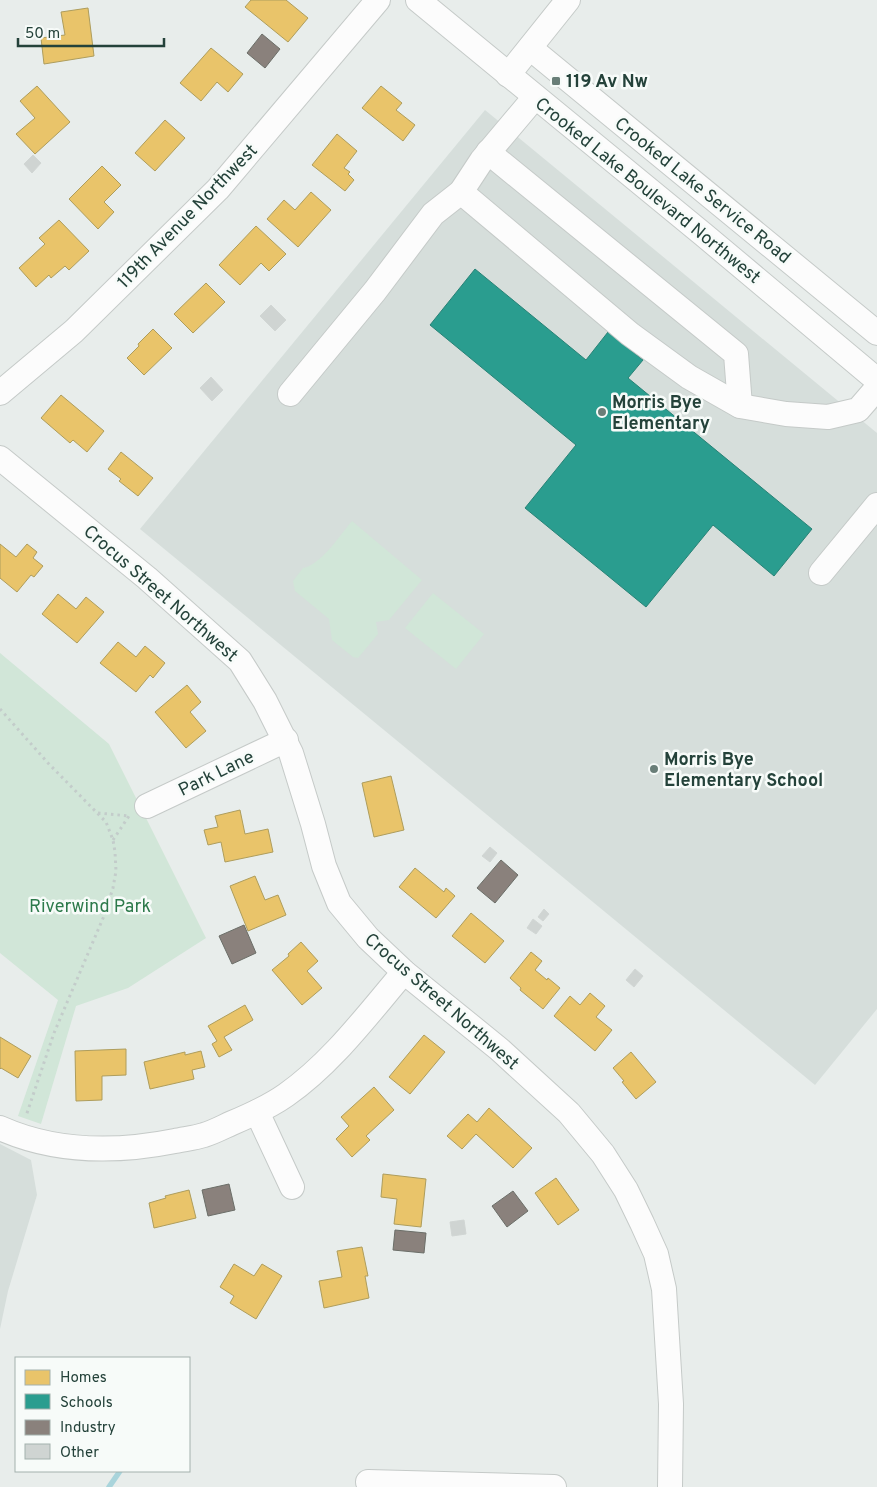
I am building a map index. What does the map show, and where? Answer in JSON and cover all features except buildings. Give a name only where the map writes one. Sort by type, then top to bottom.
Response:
[{"type":"street","name":"119th Avenue Northwest","points":[[0,393],[74,331],[218,189],[378,0]]},
{"type":"street","name":"Crooked Lake Boulevard Northwest","points":[[418,0],[877,380]]},
{"type":"street","points":[[508,75],[568,0]]},
{"type":"street","name":"Crooked Lake Service Road","points":[[530,48],[877,333]]},
{"type":"street","points":[[290,394],[375,291],[433,214],[461,192],[488,152],[534,97]]},
{"type":"street","points":[[488,152],[736,354],[740,406]]},
{"type":"street","points":[[461,192],[630,334],[689,377],[740,406],[786,414],[828,417],[858,410],[877,388]]},
{"type":"street","name":"Crocus Street Northwest","points":[[0,458],[147,578],[240,661],[265,701],[292,753],[314,824],[324,866],[339,904],[368,938],[404,972],[499,1049],[569,1113],[603,1154],[626,1190],[656,1254],[664,1289],[671,1404],[670,1487]]},
{"type":"street","points":[[821,573],[877,505]]},
{"type":"street","name":"Park Lane","points":[[138,811],[286,740]]},
{"type":"street","points":[[9,1132],[48,1144],[106,1150],[152,1146],[204,1135],[257,1112],[286,1095],[319,1068],[404,972]]},
{"type":"street","points":[[257,1112],[292,1187]]},
{"type":"street","points":[[368,1482],[554,1487]]},
{"type":"path","points":[[0,709],[106,822],[113,840],[116,871],[114,888],[101,924],[9,1132]]},
{"type":"path","points":[[98,813],[138,811]]},
{"type":"path","points":[[113,840],[138,811]]},
{"type":"shaded area","name":"Morris Bye Elementary School","points":[[485,110],[877,433],[877,1009],[815,1085],[140,529]]},
{"type":"shaded area","points":[[0,1144],[31,1160],[37,1195],[8,1291],[0,1329]]},
{"type":"green space","points":[[352,521],[422,580],[389,620],[376,622],[378,634],[358,658],[353,657],[332,640],[329,619],[295,591],[293,581],[303,568],[310,566],[323,556]]},
{"type":"green space","points":[[433,593],[484,634],[456,669],[405,628]]},
{"type":"green space","name":"Riverwind Park","points":[[0,653],[109,744],[206,938],[128,988],[76,1006],[41,1124],[18,1116],[58,1000],[0,953]]},
{"type":"waterway","points":[[109,1487],[119,1472]]},
{"type":"place","name":"119 Av Nw","points":[[556,81]]},
{"type":"place","name":"Morris Bye Elementary","points":[[602,412]]},
{"type":"place","name":"Morris Bye Elementary School","points":[[654,769]]}]
